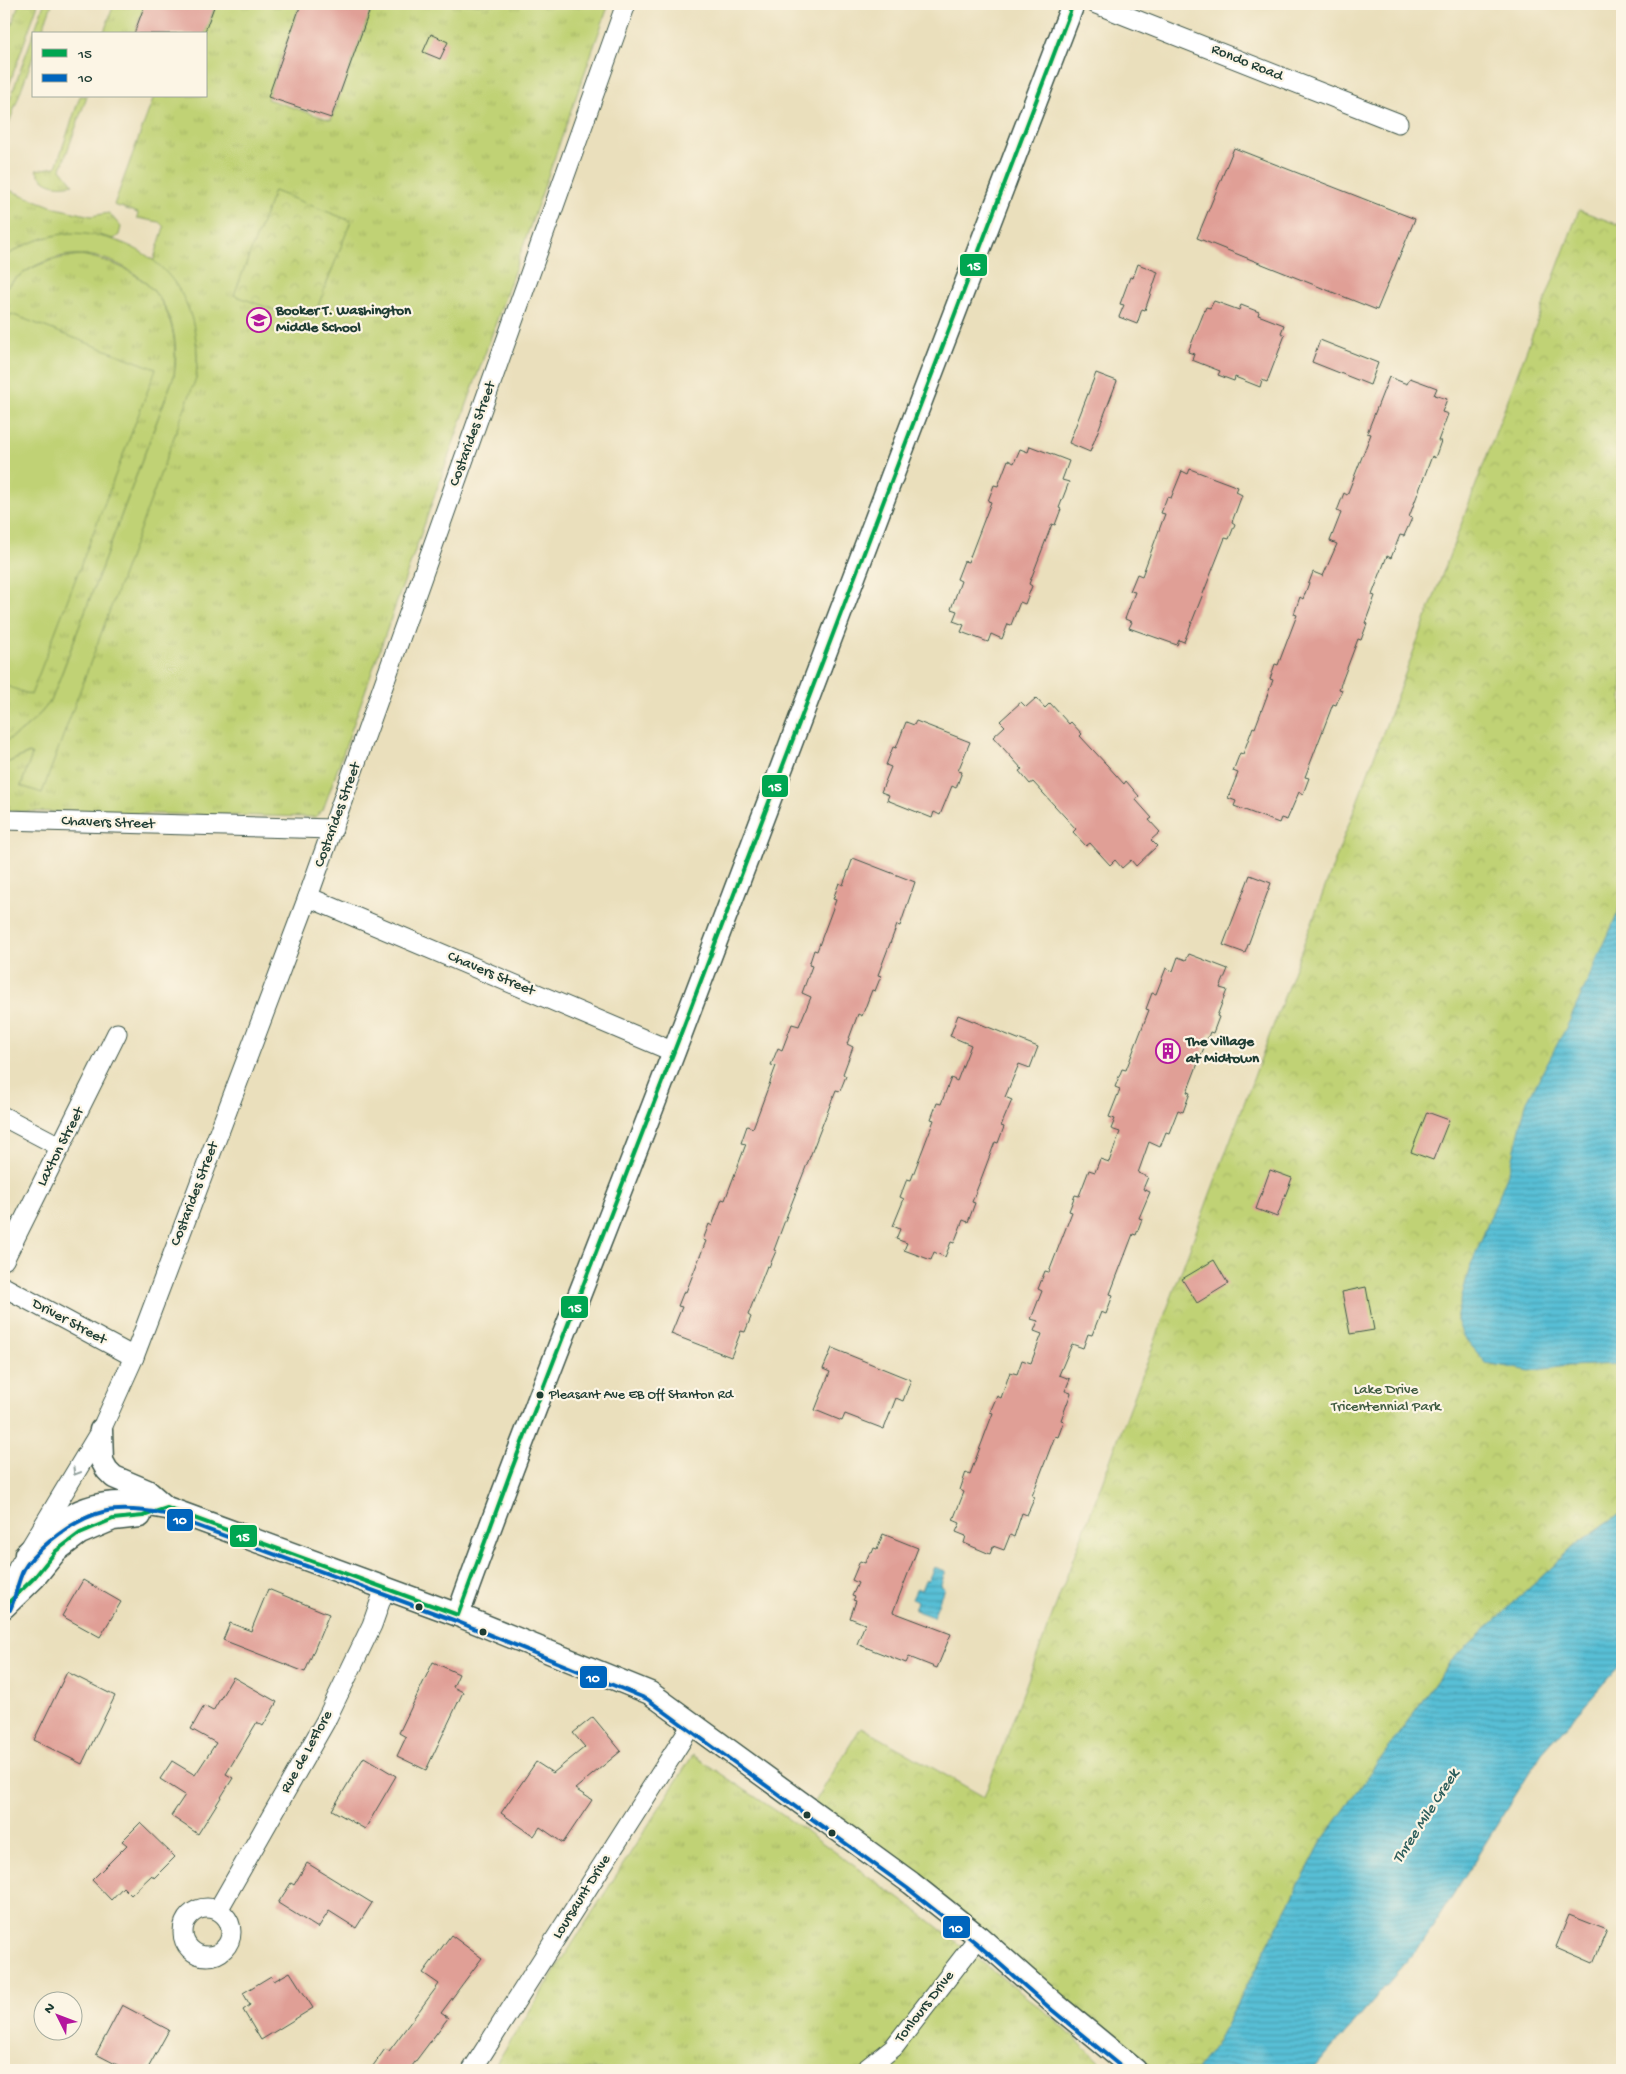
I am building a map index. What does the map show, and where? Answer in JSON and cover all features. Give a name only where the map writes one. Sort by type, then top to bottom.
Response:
[{"type":"street","name":"Costarides Street","points":[[5,1603],[18,1568],[101,1430],[134,1357],[333,829],[626,4]]},
{"type":"street","points":[[458,1616],[493,1517],[674,1052],[931,371],[1073,4]]},
{"type":"street","name":"Rondo Road","points":[[1096,4],[1398,123]]},
{"type":"street","name":"Chavers Street","points":[[4,820],[333,829]]},
{"type":"street","name":"Chavers Street","points":[[308,897],[674,1052]]},
{"type":"street","name":"Laxton Street","points":[[4,1260],[117,1033]]},
{"type":"street","points":[[4,1117],[61,1147]]},
{"type":"street","name":"Driver Street","points":[[4,1287],[134,1357]]},
{"type":"street","points":[[101,1430],[102,1461],[107,1470],[114,1477],[147,1491],[168,1508]]},
{"type":"street","points":[[26,1554],[64,1520],[89,1508],[121,1502],[142,1503],[168,1508],[458,1616],[650,1693],[911,1883],[979,1937],[1056,2005],[1136,2070]]},
{"type":"street","points":[[5,1603],[34,1578],[56,1551],[80,1533],[113,1518],[143,1516],[168,1508]]},
{"type":"street","name":"Rue de LeFlore","points":[[218,1910],[325,1722],[372,1625],[385,1588]]},
{"type":"street","name":"Loursaunt Drive","points":[[472,2070],[692,1724]]},
{"type":"street","name":"Tonlours Drive","points":[[865,2070],[894,2047],[979,1937]]},
{"type":"green space","points":[[19,4],[38,4],[4,99],[4,47]]},
{"type":"green space","points":[[44,4],[52,4],[42,32],[34,32]]},
{"type":"green space","points":[[114,4],[145,4],[135,32],[104,32]]},
{"type":"green space","name":"Booker T. Washington Middle School","points":[[216,4],[300,4],[267,99],[331,120],[373,4],[609,4],[323,810],[315,817],[4,811],[4,764],[30,753],[32,756],[21,786],[42,792],[197,363],[195,334],[187,307],[173,282],[153,262],[164,227],[159,222],[137,218],[138,213],[114,205],[153,98],[208,98],[208,32],[206,32]]},
{"type":"green space","points":[[32,38],[32,60],[4,137],[4,116]]},
{"type":"green space","points":[[79,98],[86,98],[61,169],[73,184],[52,184],[43,179],[36,170],[56,167]]},
{"type":"green space","points":[[4,188],[56,208],[91,216],[109,213],[121,227],[119,235],[114,239],[97,235],[47,238],[25,245],[4,258]]},
{"type":"green space","points":[[274,191],[351,221],[311,324],[234,295]]},
{"type":"green space","name":"Lake Drive Tricentennial Park","points":[[1579,210],[1622,226],[1622,1512],[1578,1543],[1450,1662],[1322,1841],[1218,2041],[1196,2070],[1136,2070],[810,1810],[861,1727],[984,1797]]},
{"type":"green space","points":[[70,233],[100,236],[127,245],[150,258],[168,275],[182,296],[192,320],[197,348],[196,378],[42,793],[21,786],[32,755],[29,753],[4,764],[4,742],[31,724],[52,699],[174,376],[175,361],[174,333],[163,304],[153,290],[140,278],[126,268],[110,261],[93,256],[59,257],[29,269],[4,289],[4,258],[19,248],[35,241]]},
{"type":"green space","points":[[81,255],[105,261],[125,269],[142,280],[156,294],[166,310],[172,329],[175,351],[174,376],[52,699],[31,724],[4,742],[4,289],[12,281],[39,265],[59,258]]},
{"type":"green space","points":[[11,314],[156,369],[31,695],[4,685],[4,332]]},
{"type":"green space","points":[[693,1755],[806,1831],[922,1915],[1053,2018],[1108,2070],[492,2070]]},
{"type":"water","points":[[1622,895],[1622,1364],[1568,1366],[1530,1371],[1486,1363],[1463,1336],[1456,1318],[1469,1270],[1511,1166],[1526,1103],[1569,1022],[1618,913]]},
{"type":"water","name":"Three Mile Creek","points":[[1622,1512],[1622,1664],[1542,1753],[1422,1944],[1313,2070],[1196,2070],[1218,2041],[1322,1841],[1450,1662],[1578,1543]]},
{"type":"water","points":[[934,1567],[946,1571],[940,1586],[944,1588],[933,1617],[914,1610],[917,1601],[912,1599],[917,1588],[921,1590],[925,1580],[928,1581]]},
{"type":"building","points":[[145,4],[215,4],[205,32],[135,32]]},
{"type":"building","points":[[301,4],[372,4],[331,118],[268,97]]},
{"type":"building","points":[[431,34],[448,42],[440,59],[423,52]]},
{"type":"building","points":[[1234,148],[1415,219],[1377,310],[1197,238]]},
{"type":"building","points":[[1138,264],[1158,272],[1145,310],[1142,309],[1137,324],[1119,317],[1124,305],[1120,304],[1130,277],[1133,278]]},
{"type":"building","points":[[1214,301],[1239,310],[1241,305],[1259,312],[1258,315],[1284,325],[1281,333],[1285,335],[1267,382],[1262,380],[1260,387],[1235,377],[1234,381],[1218,375],[1220,371],[1192,360],[1194,354],[1188,352],[1206,307],[1210,308]]},
{"type":"building","points":[[1320,340],[1378,363],[1370,385],[1312,362]]},
{"type":"building","points":[[1096,373],[1117,381],[1090,452],[1069,443]]},
{"type":"building","points":[[1389,377],[1407,384],[1410,378],[1437,388],[1434,395],[1447,399],[1442,412],[1448,414],[1438,441],[1441,441],[1435,458],[1432,456],[1409,517],[1412,518],[1404,536],[1400,535],[1391,558],[1387,556],[1372,595],[1375,596],[1365,623],[1367,624],[1361,640],[1358,639],[1339,689],[1342,690],[1336,705],[1333,704],[1305,777],[1309,778],[1303,794],[1299,792],[1287,820],[1281,818],[1279,823],[1234,806],[1236,801],[1228,798],[1238,773],[1233,771],[1240,753],[1243,754],[1253,727],[1255,728],[1273,680],[1270,679],[1275,664],[1278,665],[1297,615],[1294,614],[1300,597],[1303,599],[1313,572],[1323,576],[1337,544],[1330,541],[1341,513],[1337,511],[1344,493],[1347,495],[1371,434],[1367,433]]},
{"type":"building","points":[[1030,446],[1069,461],[1062,480],[1069,482],[1055,525],[1052,524],[1029,584],[1032,586],[1025,604],[1020,602],[1011,625],[1008,624],[1002,639],[991,634],[988,642],[961,632],[964,625],[953,621],[957,611],[951,609],[961,581],[957,579],[964,561],[968,562],[991,502],[988,501],[994,485],[998,486],[1008,460],[1014,463],[1020,449],[1028,452]]},
{"type":"building","points":[[1190,469],[1238,487],[1236,492],[1242,495],[1232,522],[1235,524],[1229,539],[1225,538],[1184,642],[1179,640],[1177,645],[1129,628],[1132,622],[1125,619],[1135,592],[1130,591],[1137,574],[1142,576],[1165,514],[1161,513],[1167,497],[1171,498],[1182,471],[1188,474]]},
{"type":"building","points":[[1036,698],[1045,708],[1050,703],[1069,724],[1071,722],[1082,734],[1080,736],[1124,784],[1126,781],[1139,796],[1136,800],[1152,818],[1149,820],[1160,832],[1151,840],[1157,846],[1136,866],[1131,860],[1122,868],[1115,860],[1110,865],[1090,843],[1086,846],[1073,832],[1076,829],[1033,782],[1030,784],[1019,771],[1022,769],[993,737],[1005,726],[1000,721],[1021,702],[1026,707]]},
{"type":"building","points":[[916,721],[970,742],[958,771],[962,772],[956,788],[952,786],[940,815],[934,812],[932,818],[887,800],[889,795],[881,792],[891,767],[886,765],[893,747],[896,748],[906,722],[914,725]]},
{"type":"building","points":[[853,858],[915,882],[900,926],[897,925],[878,975],[881,976],[875,991],[872,990],[862,1016],[858,1014],[847,1044],[853,1047],[843,1074],[846,1076],[840,1091],[836,1090],[784,1223],[774,1250],[776,1251],[769,1267],[767,1266],[748,1315],[751,1317],[745,1332],[741,1331],[731,1357],[671,1334],[682,1307],[678,1306],[684,1291],[686,1292],[706,1241],[703,1240],[709,1224],[712,1226],[722,1199],[725,1200],[746,1144],[741,1143],[747,1126],[753,1128],[776,1066],[771,1065],[778,1048],[782,1050],[792,1024],[799,1026],[811,997],[802,993],[812,966],[809,965],[814,950],[817,951],[836,900],[833,899],[839,883],[843,885]]},
{"type":"building","points":[[1250,875],[1271,883],[1245,953],[1223,945]]},
{"type":"building","points":[[1189,954],[1228,969],[1220,988],[1227,990],[1217,1016],[1219,1017],[1213,1033],[1210,1032],[1187,1092],[1190,1093],[1183,1112],[1178,1110],[1169,1133],[1166,1132],[1160,1147],[1149,1142],[1138,1173],[1148,1177],[1143,1189],[1150,1192],[1139,1218],[1142,1219],[1136,1235],[1133,1234],[1110,1294],[1113,1295],[1106,1314],[1101,1312],[1092,1335],[1088,1334],[1083,1348],[1072,1344],[1059,1375],[1070,1379],[1065,1391],[1071,1393],[1061,1420],[1064,1421],[1058,1437],[1055,1436],[1032,1496],[1035,1497],[1027,1515],[1022,1513],[1014,1537],[1010,1535],[1004,1550],[993,1546],[990,1554],[964,1543],[966,1536],[956,1532],[960,1523],[953,1520],[964,1492],[960,1490],[966,1472],[970,1474],[993,1413],[990,1412],[997,1396],[1001,1398],[1010,1372],[1017,1374],[1022,1360],[1031,1363],[1042,1334],[1034,1331],[1038,1321],[1031,1319],[1042,1291],[1038,1289],[1045,1271],[1049,1272],[1072,1212],[1069,1211],[1075,1195],[1079,1196],[1089,1170],[1095,1172],[1100,1159],[1109,1162],[1120,1132],[1111,1129],[1115,1119],[1109,1117],[1120,1089],[1115,1087],[1122,1069],[1126,1070],[1149,1010],[1146,1009],[1152,993],[1156,994],[1166,968],[1173,971],[1178,957],[1186,960]]},
{"type":"building","points":[[958,1015],[1038,1047],[1030,1068],[1019,1064],[1005,1097],[1012,1100],[1001,1126],[1004,1127],[998,1143],[995,1142],[972,1202],[975,1203],[968,1222],[963,1220],[954,1243],[951,1242],[945,1257],[934,1252],[931,1260],[904,1250],[907,1243],[896,1239],[900,1229],[893,1226],[904,1199],[900,1197],[907,1179],[911,1180],[934,1120],[931,1119],[937,1103],[941,1104],[951,1078],[957,1081],[971,1045],[950,1036]]},
{"type":"building","points":[[1427,1112],[1449,1120],[1433,1160],[1411,1152]]},
{"type":"building","points":[[1270,1170],[1292,1178],[1277,1217],[1256,1209]]},
{"type":"building","points":[[1214,1260],[1228,1284],[1197,1303],[1182,1279]]},
{"type":"building","points":[[1366,1287],[1374,1330],[1350,1334],[1342,1292]]},
{"type":"building","points":[[832,1348],[911,1380],[903,1401],[896,1398],[884,1429],[845,1414],[842,1421],[815,1410],[830,1372],[823,1369]]},
{"type":"building","points":[[883,1534],[918,1548],[893,1612],[951,1634],[937,1668],[909,1657],[906,1663],[857,1644],[865,1624],[850,1618],[856,1601],[853,1600],[855,1597],[852,1596],[858,1583],[852,1580],[860,1561],[865,1563],[870,1552],[872,1553],[874,1548],[877,1549]]},
{"type":"building","points":[[83,1580],[121,1602],[100,1637],[62,1616]]},
{"type":"building","points":[[268,1589],[329,1614],[305,1672],[223,1640],[230,1623],[251,1631]]},
{"type":"building","points":[[433,1662],[459,1674],[453,1687],[463,1692],[426,1770],[397,1756],[406,1737],[399,1733]]},
{"type":"building","points":[[67,1672],[115,1696],[82,1764],[34,1740]]},
{"type":"building","points":[[233,1677],[277,1702],[263,1726],[257,1722],[226,1774],[233,1778],[198,1834],[171,1816],[185,1795],[160,1779],[172,1761],[195,1775],[216,1743],[191,1729],[204,1706],[213,1711]]},
{"type":"building","points":[[593,1717],[621,1751],[575,1789],[592,1800],[563,1843],[540,1827],[534,1836],[501,1813],[536,1762],[553,1773],[585,1747],[573,1733]]},
{"type":"building","points":[[364,1757],[396,1776],[365,1829],[332,1810]]},
{"type":"building","points":[[140,1823],[175,1857],[154,1878],[152,1875],[131,1895],[123,1887],[111,1900],[92,1880],[127,1845],[122,1841]]},
{"type":"building","points":[[307,1863],[372,1903],[356,1928],[329,1911],[318,1928],[278,1903],[291,1883],[294,1885]]},
{"type":"building","points":[[1569,1915],[1607,1930],[1593,1963],[1556,1947]]},
{"type":"building","points":[[451,1935],[482,1958],[441,2013],[448,2018],[409,2070],[370,2070],[385,2049],[389,2051],[439,1984],[423,1973]]},
{"type":"building","points":[[290,1972],[313,2008],[261,2040],[243,2010],[250,2005],[243,1993],[271,1976],[274,1981]]},
{"type":"building","points":[[122,2005],[169,2030],[147,2070],[127,2070],[96,2054]]},
{"type":"transit line","name":"15","points":[[4,1607],[34,1578],[56,1551],[80,1533],[113,1519],[143,1516],[167,1508],[458,1615],[511,1471],[678,1041],[1073,4]]},
{"type":"transit line","name":"10","points":[[10,1610],[26,1565],[50,1541],[65,1530],[78,1522],[104,1512],[117,1510],[147,1511],[165,1514],[456,1621],[647,1699],[907,1888],[975,1942],[1052,2010],[1125,2070]]},
{"type":"place","name":"Booker T. Washington Middle School","points":[[259,320]]},
{"type":"place","name":"The Village at Midtown","points":[[1168,1051]]},
{"type":"place","name":"Pleasant Ave EB Off Stanton Rd","points":[[540,1395]]}]
